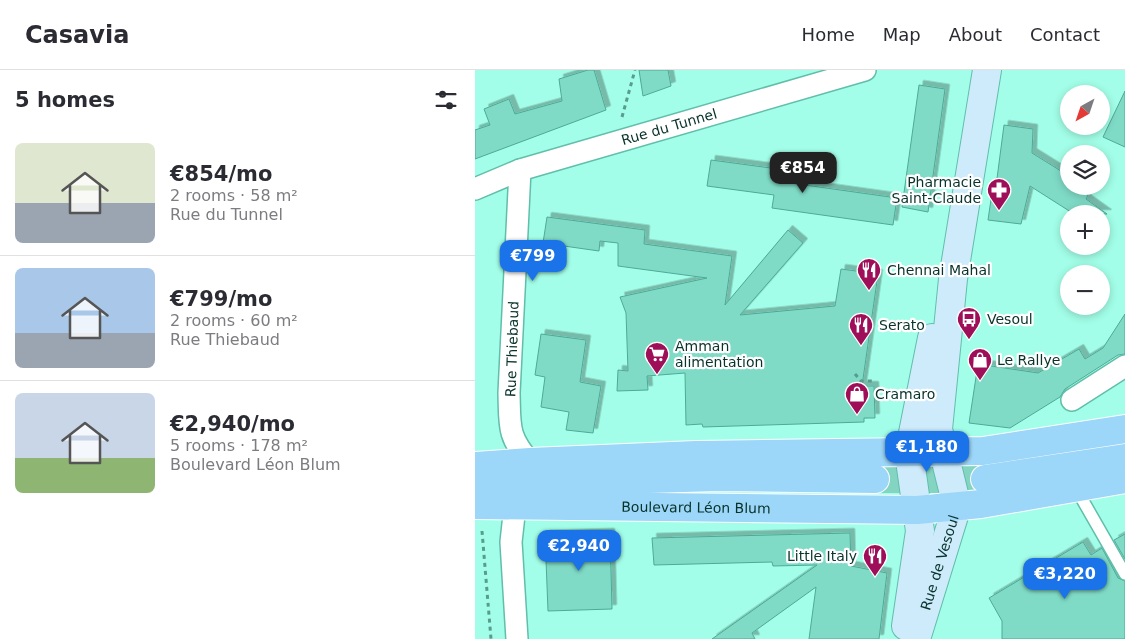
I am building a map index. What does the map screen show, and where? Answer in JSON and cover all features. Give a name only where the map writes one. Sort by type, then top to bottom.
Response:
[{"type":"main road","name":"Rue de Vesoul","points":[[916,639],[957,506],[941,441],[953,279],[987,70]]},
{"type":"main road","name":"Rue de Vesoul","points":[[904,639],[920,531],[909,453],[941,298],[953,279]]},
{"type":"main road","points":[[475,466],[696,455],[909,453],[941,441],[983,451],[1125,429]]},
{"type":"main road","points":[[985,479],[1125,458]]},
{"type":"main road","name":"Boulevard Léon Blum","points":[[475,484],[718,477],[875,479]]},
{"type":"main road","name":"Boulevard Léon Blum","points":[[478,518],[515,506],[917,510],[957,506],[1125,479]]},
{"type":"street","name":"Rue du Tunnel","points":[[475,189],[520,170],[865,70]]},
{"type":"street","name":"Rue Thiebaud","points":[[520,170],[509,393],[510,428],[517,446],[530,462]]},
{"type":"street","points":[[1072,400],[1125,366]]},
{"type":"street","points":[[515,506],[511,542],[517,639]]},
{"type":"lane","points":[[1078,487],[1082,499],[1125,574]]},
{"type":"path","points":[[621,122],[635,70]]},
{"type":"path","points":[[855,374],[861,381],[874,381]]},
{"type":"path","points":[[478,518],[491,639]]},
{"type":"building","points":[[594,70],[606,110],[475,159],[475,130],[490,125],[484,109],[509,99],[515,114],[562,101],[559,79]]},
{"type":"building","points":[[639,70],[668,70],[671,86],[643,96]]},
{"type":"building","points":[[919,85],[945,89],[928,212],[902,207]]},
{"type":"building","points":[[1125,91],[1125,147],[1103,137],[1104,135],[1110,135],[1110,122]]},
{"type":"building","points":[[1004,125],[1033,129],[1032,153],[1060,170],[1060,195],[1088,195],[1086,199],[1094,205],[1060,205],[1030,186],[1021,224],[988,220],[993,186],[996,186]]},
{"type":"building","points":[[711,160],[778,169],[776,181],[897,198],[893,225],[772,208],[774,195],[707,186]]},
{"type":"building","points":[[547,217],[645,230],[644,244],[732,256],[725,305],[788,230],[803,243],[740,315],[835,306],[841,269],[878,274],[862,386],[874,386],[875,418],[864,418],[864,422],[703,427],[702,424],[686,425],[685,373],[647,376],[648,390],[617,391],[618,370],[628,371],[626,313],[620,297],[707,278],[618,266],[618,243],[600,241],[599,251],[543,243]]},
{"type":"building","points":[[1125,314],[1125,354],[1118,355],[1065,389],[1060,397],[1010,428],[969,423],[978,364],[1038,373],[1079,349],[1085,359],[1103,348]]},
{"type":"building","points":[[541,334],[586,340],[580,382],[601,386],[593,433],[566,430],[569,412],[541,407],[545,377],[535,375]]},
{"type":"building","points":[[610,533],[612,609],[548,611],[545,535]]},
{"type":"building","points":[[850,533],[851,566],[887,573],[879,639],[809,639],[816,587],[752,633],[755,639],[712,639],[817,565],[773,566],[772,562],[654,565],[652,538]]},
{"type":"building","points":[[1125,534],[1125,559],[1114,540]]},
{"type":"building","points":[[1083,542],[1091,555],[1102,548],[1118,578],[1125,581],[1125,639],[1002,639],[1002,621],[989,598]]},
{"type":"tunnel","points":[[875,479],[985,479]]},
{"type":"place","name":"Pharmacie Saint-Claude","points":[[999,211]]},
{"type":"place","name":"Chennai Mahal","points":[[869,291]]},
{"type":"place","name":"Vesoul","points":[[969,340]]},
{"type":"place","name":"Serato","points":[[861,346]]},
{"type":"place","name":"Amman alimentation","points":[[657,375]]},
{"type":"place","name":"Le Rallye","points":[[980,381]]},
{"type":"place","name":"Cramaro","points":[[857,415]]},
{"type":"place","name":"Little Italy","points":[[875,577]]}]
